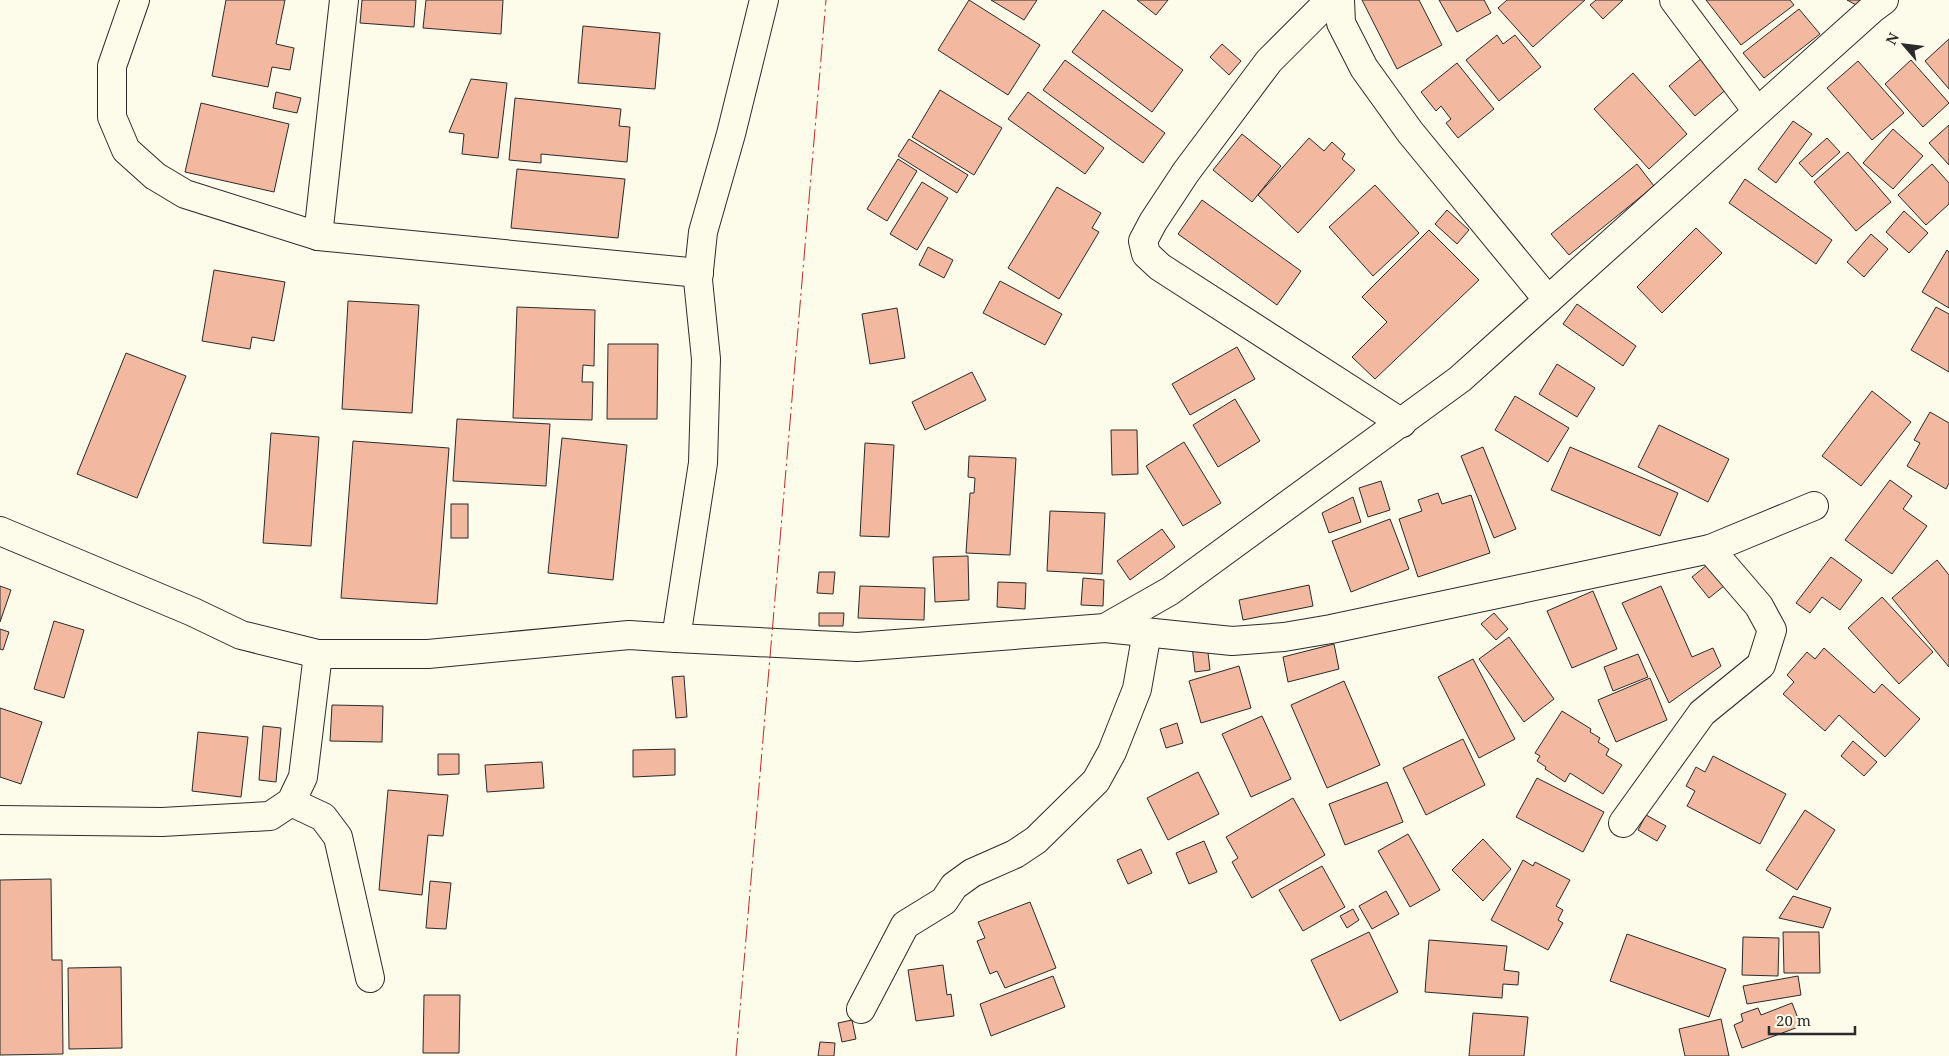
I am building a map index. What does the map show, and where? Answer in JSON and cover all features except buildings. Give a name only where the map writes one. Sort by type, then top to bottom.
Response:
[{"type":"street","points":[[134,0],[112,66],[112,117],[126,150],[155,176],[185,194],[318,236],[698,273]]},
{"type":"street","points":[[318,236],[344,0]]},
{"type":"street","points":[[676,638],[703,463],[706,359],[698,273],[703,232],[731,134],[764,0]]},
{"type":"street","points":[[1330,0],[1269,61],[1186,172],[1153,222],[1143,241],[1146,254],[1160,267],[1402,423]]},
{"type":"street","points":[[1340,0],[1341,22],[1364,68],[1410,132],[1548,300]]},
{"type":"street","points":[[1674,0],[1757,111]]},
{"type":"street","points":[[1105,628],[1170,592],[1460,379],[1757,111],[1884,0]]},
{"type":"street","points":[[0,531],[193,612],[242,635],[318,654],[428,654],[629,635],[857,647],[1105,628],[1232,641],[1284,637],[1331,629],[1710,549],[1814,506]]},
{"type":"street","points":[[1623,823],[1702,713],[1761,666],[1772,630],[1759,606],[1710,549]]},
{"type":"street","points":[[861,1009],[905,925],[944,901],[954,886],[972,873],[1015,854],[1036,840],[1096,781],[1112,752],[1138,689],[1146,632]]},
{"type":"street","points":[[0,820],[162,822],[270,816],[291,802],[303,777],[318,654]]},
{"type":"street","points":[[291,802],[323,818],[338,837],[370,978]]},
{"type":"power","points":[[736,1056],[826,0]]}]
